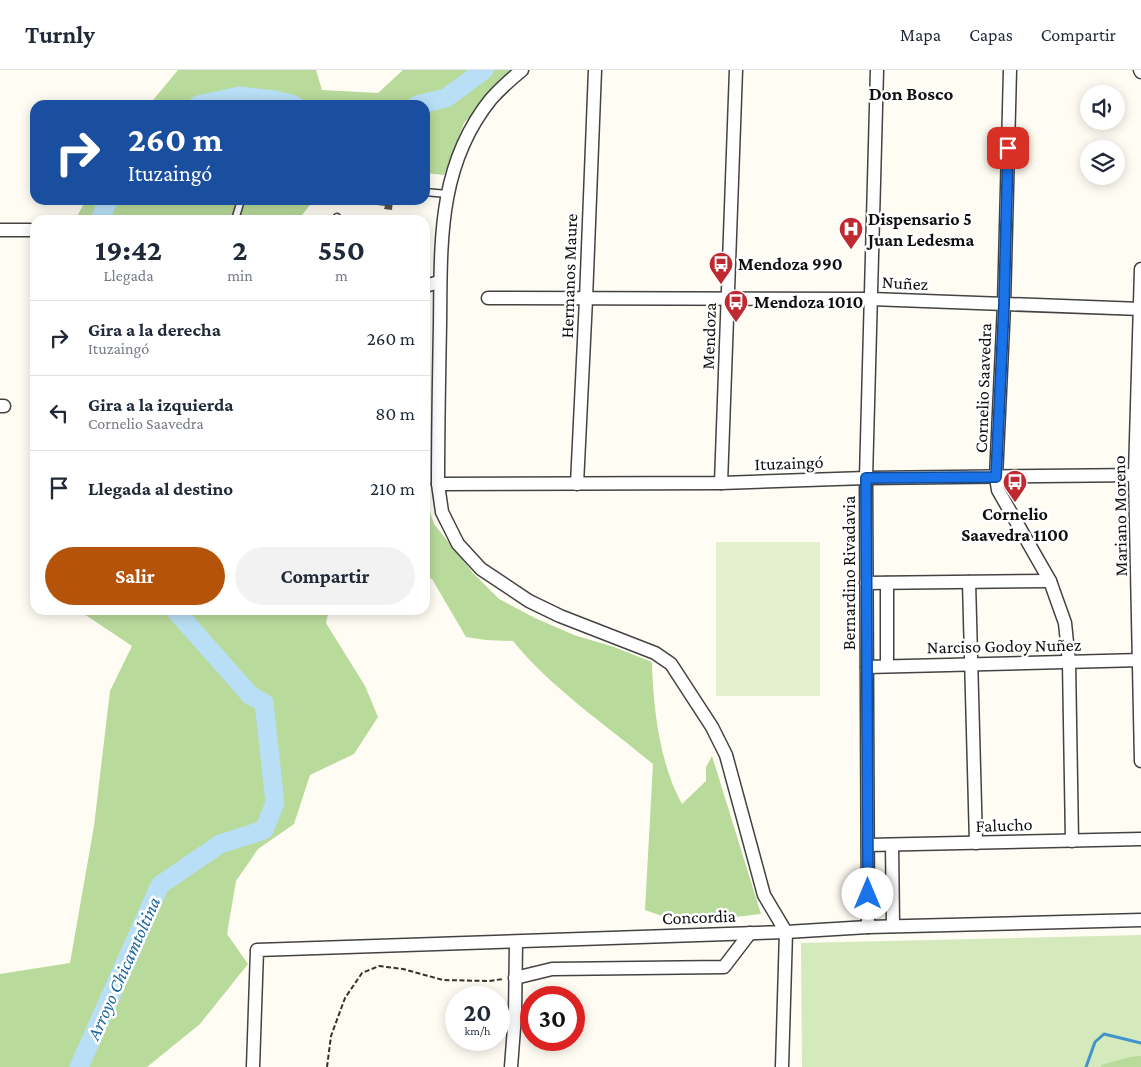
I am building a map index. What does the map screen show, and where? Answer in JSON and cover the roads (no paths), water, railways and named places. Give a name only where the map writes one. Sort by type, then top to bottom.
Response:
[{"type":"street","points":[[522,70],[492,98],[478,117],[462,147],[447,194],[442,230],[440,282],[438,484],[442,512],[458,544],[481,569],[529,601],[560,616],[655,653],[671,664],[712,727],[726,755],[764,895],[786,932],[782,1067]]},
{"type":"street","name":"Hermanos Maure","points":[[577,484],[594,70]]},
{"type":"street","name":"Mendoza","points":[[721,483],[736,70]]},
{"type":"street","name":"Bernardino Rivadavia","points":[[868,927],[866,478],[877,70]]},
{"type":"street","name":"Cornelio Saavedra","points":[[1010,70],[1004,305],[996,477],[998,490],[1050,581],[1065,623],[1069,662],[1072,840]]},
{"type":"street","points":[[0,230],[30,230]]},
{"type":"street","name":"Mariano Moreno","points":[[1141,269],[1138,474],[1141,761]]},
{"type":"street","points":[[430,285],[440,282]]},
{"type":"street","name":"Nuñez","points":[[488,298],[871,299],[1140,310]]},
{"type":"street","name":"Ituzaingó","points":[[438,484],[721,483],[866,478],[1138,474]]},
{"type":"street","points":[[866,583],[1050,581]]},
{"type":"street","points":[[969,582],[976,843]]},
{"type":"street","points":[[887,583],[887,666]]},
{"type":"street","name":"Narciso Godoy Nuñez","points":[[867,666],[1140,660]]},
{"type":"street","name":"Falucho","points":[[868,845],[1141,840]]},
{"type":"street","points":[[892,845],[893,926]]},
{"type":"street","name":"Concordia","points":[[253,1067],[257,950],[786,932],[893,926],[1141,920]]},
{"type":"street","points":[[515,978],[552,969],[724,967],[750,933]]},
{"type":"street","points":[[511,1067],[515,1015],[516,942]]},
{"type":"lane","points":[[430,192],[447,194]]},
{"type":"waterway","name":"Arroyo Chicamtoltina","points":[[430,102],[446,98],[484,70]]},
{"type":"waterway","name":"Arroyo Chicamtoltina","points":[[221,100],[239,96],[275,100]]},
{"type":"waterway","name":"Arroyo Chicamtoltina","points":[[102,215],[106,205]]},
{"type":"waterway","name":"Arroyo Chicamtoltina","points":[[79,1067],[160,885],[220,844],[264,830],[275,803],[264,703],[250,695],[179,615]]},
{"type":"waterway","points":[[1086,1067],[1095,1042],[1104,1034],[1141,1043]]},
{"type":"place","name":"Dispensario 5 Juan Ledesma","points":[[851,250]]},
{"type":"place","name":"Mendoza 990","points":[[721,285]]},
{"type":"place","name":"Mendoza 1010","points":[[736,323]]},
{"type":"place","name":"Cornelio Saavedra 1100","points":[[1015,503]]},
{"type":"district","name":"Don Bosco","points":[[911,93]]}]
